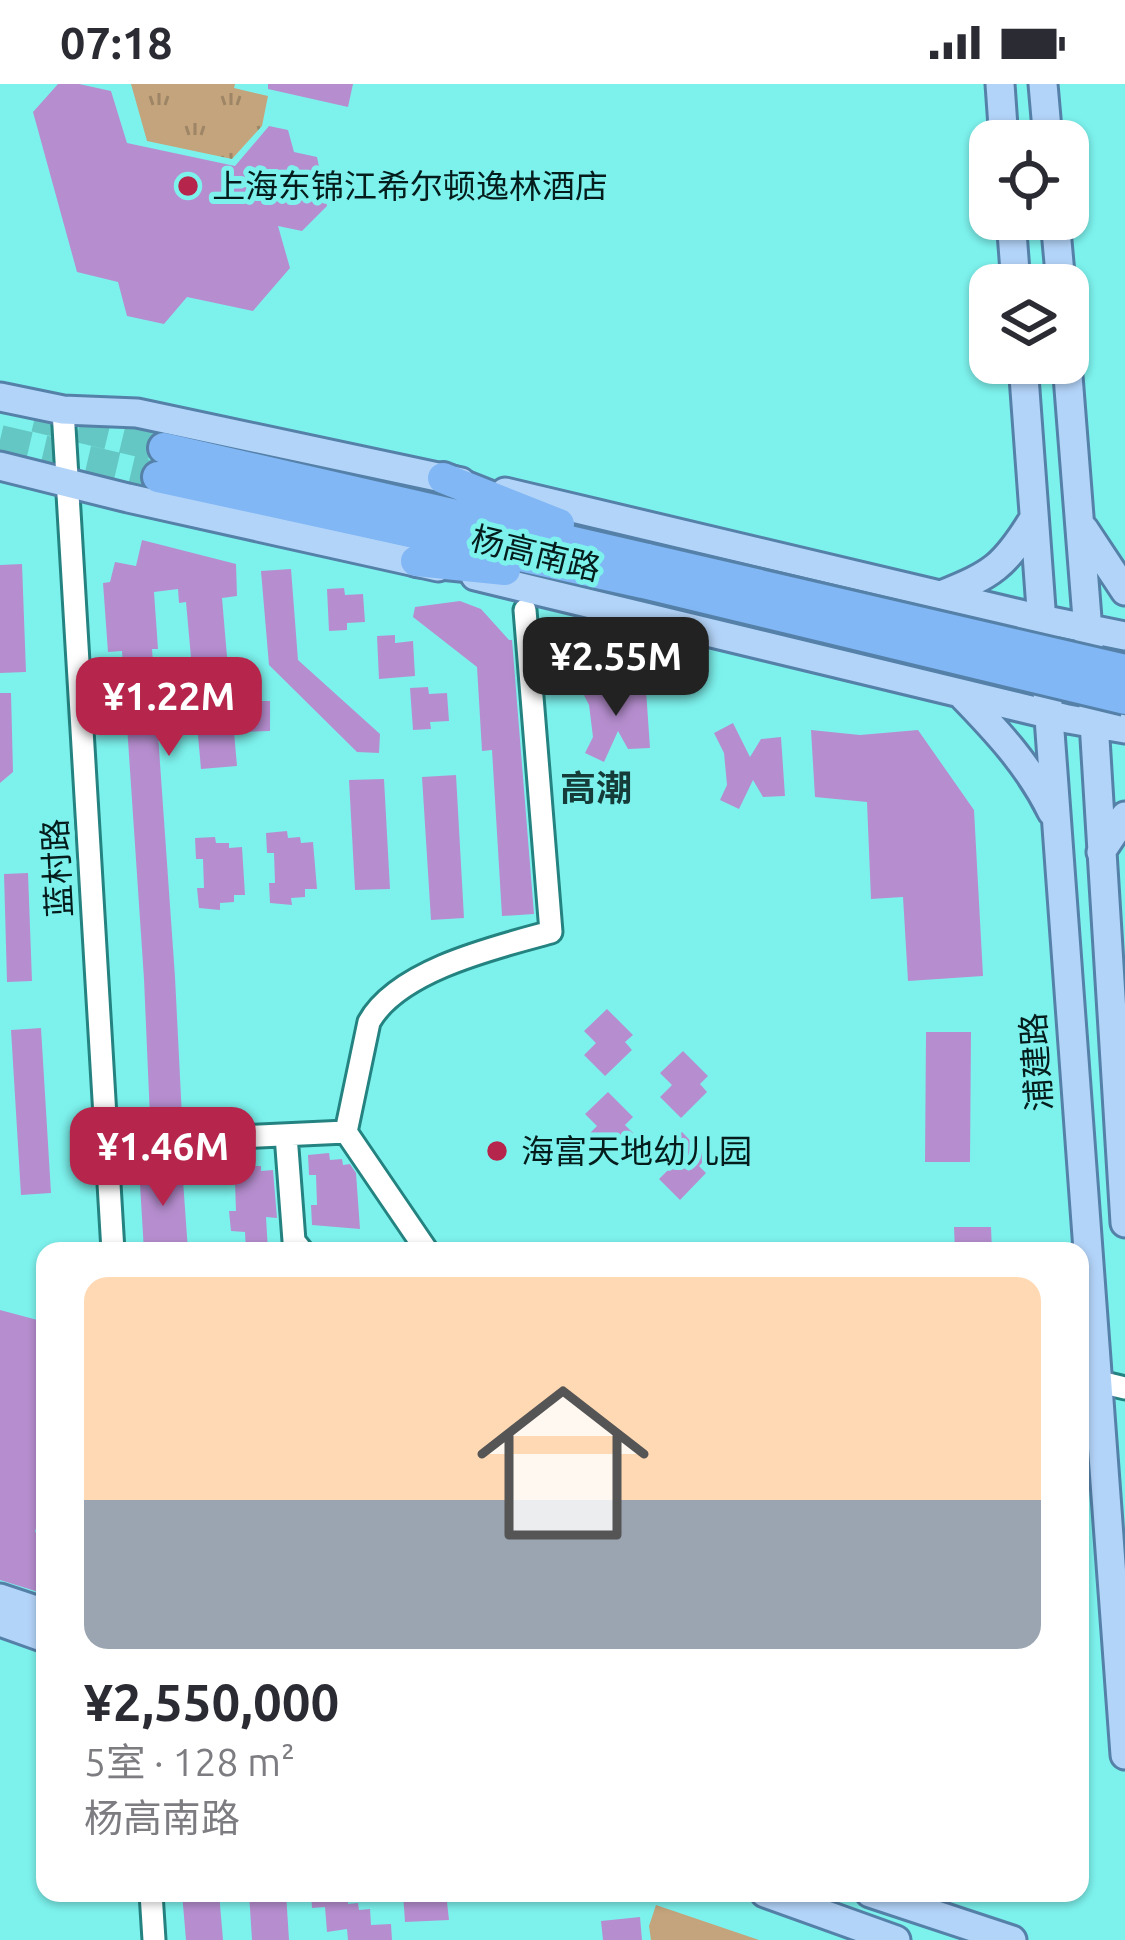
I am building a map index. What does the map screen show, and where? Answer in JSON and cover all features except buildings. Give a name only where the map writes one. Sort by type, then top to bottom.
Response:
[{"type":"highway","name":"杨高南路","points":[[161,462],[645,571],[1125,670]]},
{"type":"highway","points":[[443,478],[645,571]]},
{"type":"highway","points":[[416,561],[645,571]]},
{"type":"highway","name":"杨高南路","points":[[645,571],[1125,699]]},
{"type":"main road","points":[[1000,84],[1003,120]]},
{"type":"main road","points":[[1043,84],[1046,120]]},
{"type":"main road","name":"浦建路","points":[[1024,384],[1086,1242]]},
{"type":"main road","points":[[1069,384],[1125,1223]]},
{"type":"main road","name":"杨高南路","points":[[0,397],[63,410],[137,413],[443,478],[1125,636]]},
{"type":"main road","name":"杨高南路","points":[[0,466],[1125,729]]},
{"type":"main road","points":[[941,595],[988,575],[1017,546],[1034,518]]},
{"type":"main road","points":[[1079,523],[1125,591]]},
{"type":"main road","points":[[960,693],[1012,747],[1056,819]]},
{"type":"main road","points":[[1102,852],[1125,816]]},
{"type":"main road","name":"浦建路","points":[[1089,1283],[1125,1755]]},
{"type":"main road","points":[[0,1598],[36,1610]]},
{"type":"main road","points":[[0,1622],[36,1635]]},
{"type":"main road","points":[[790,1902],[896,1940]]},
{"type":"main road","points":[[897,1902],[1012,1940]]},
{"type":"street","name":"蓝村路","points":[[63,410],[112,1242]]},
{"type":"street","points":[[422,1242],[346,1132],[369,1022],[394,991],[472,954],[551,932],[525,610]]},
{"type":"street","points":[[106,1143],[346,1132]]},
{"type":"street","points":[[286,1135],[295,1242]]},
{"type":"street","points":[[1096,1382],[1125,1388]]},
{"type":"street","points":[[152,1902],[154,1940]]},
{"type":"green space","points":[[131,84],[235,84],[234,88],[268,96],[262,126],[232,159],[147,141]]},
{"type":"green space","points":[[656,1905],[759,1940],[651,1940],[649,1926]]},
{"type":"tunnel","points":[[35,417],[164,448]]},
{"type":"tunnel","points":[[0,440],[158,477]]},
{"type":"place","name":"上海东锦江希尔顿逸林酒店","points":[[188,186]]},
{"type":"place","name":"海富天地幼儿园","points":[[497,1151]]},
{"type":"district","name":"高潮","points":[[596,788]]}]
